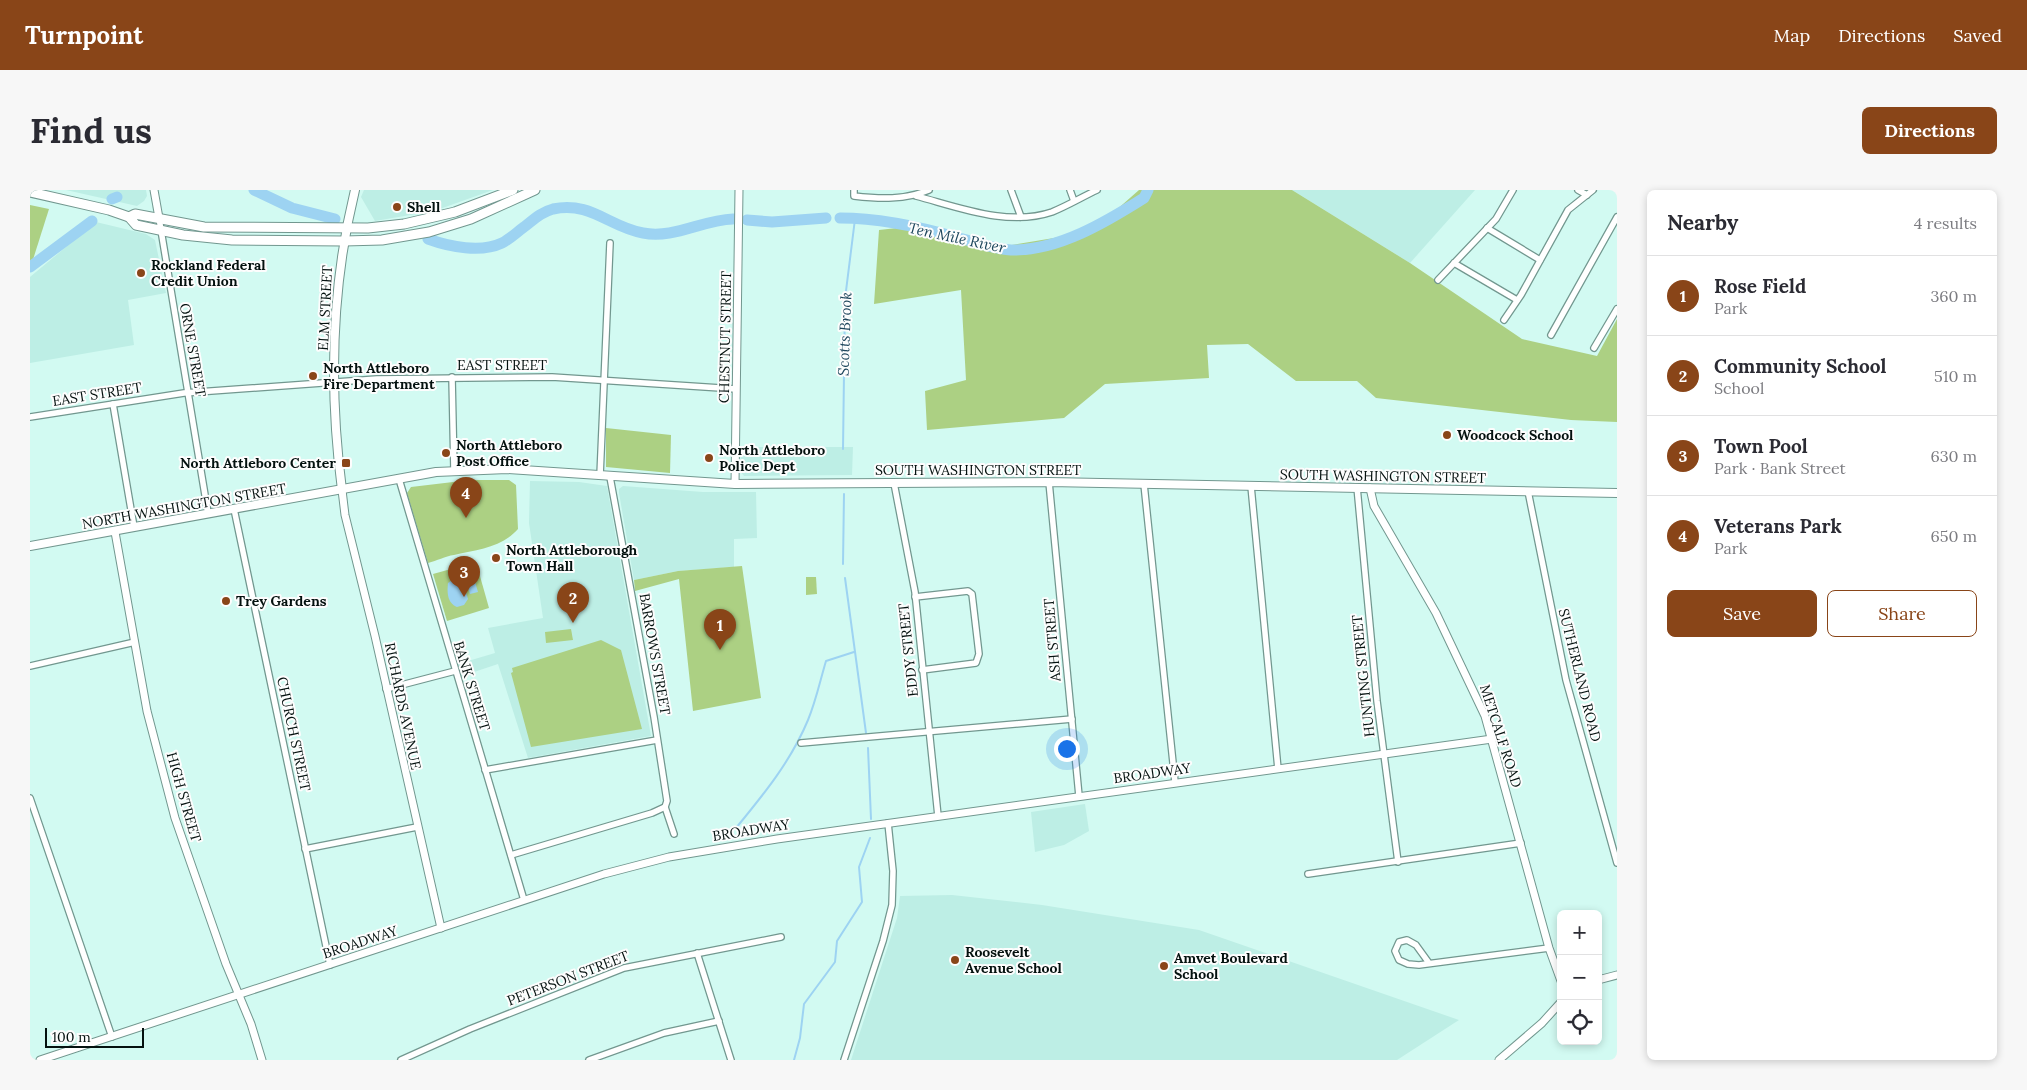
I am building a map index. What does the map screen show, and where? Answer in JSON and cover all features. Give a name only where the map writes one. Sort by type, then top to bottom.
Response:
[{"type":"main road","name":"ELM STREET","points":[[342,490],[335,382],[336,295],[346,228],[355,190]]},
{"type":"main road","points":[[130,217],[135,214],[204,226],[382,227],[422,221],[475,206],[513,190]]},
{"type":"main road","points":[[30,192],[130,217],[136,225],[161,230],[232,240],[344,241],[382,240],[429,232],[471,219],[535,190]]},
{"type":"main road","name":"SOUTH WASHINGTON STREET","points":[[342,490],[399,478],[454,471],[507,469],[735,484],[1049,482],[1617,493]]},
{"type":"main road","name":"NORTH WASHINGTON STREET","points":[[30,546],[342,490]]},
{"type":"street","name":"ORNE STREET","points":[[154,190],[208,513]]},
{"type":"street","name":"CHESTNUT STREET","points":[[735,484],[739,190]]},
{"type":"street","points":[[916,196],[929,190]]},
{"type":"street","points":[[1011,190],[1021,217]]},
{"type":"street","points":[[1070,190],[1074,201]]},
{"type":"street","points":[[854,193],[876,198],[916,196],[992,215],[1021,217],[1051,212],[1097,190]]},
{"type":"street","points":[[1438,280],[1496,219],[1513,190]]},
{"type":"street","points":[[1578,190],[1586,195]]},
{"type":"street","points":[[1504,320],[1568,210],[1593,190]]},
{"type":"street","points":[[1551,335],[1617,218]]},
{"type":"street","points":[[1487,228],[1540,260]]},
{"type":"street","points":[[600,476],[610,243]]},
{"type":"street","points":[[1454,263],[1517,300]]},
{"type":"street","points":[[1594,348],[1617,309]]},
{"type":"street","name":"EAST STREET","points":[[30,417],[188,393],[335,382],[452,377],[552,376],[736,389]]},
{"type":"street","points":[[452,377],[454,471]]},
{"type":"street","points":[[113,404],[134,527]]},
{"type":"street","name":"BARROWS STREET","points":[[610,477],[657,740],[667,801],[665,807],[674,834]]},
{"type":"street","name":"BANK STREET","points":[[399,478],[524,900]]},
{"type":"street","name":"ASH STREET","points":[[1049,482],[1080,796]]},
{"type":"street","name":"EDDY STREET","points":[[894,483],[915,596],[938,816]]},
{"type":"street","points":[[1144,484],[1175,782]]},
{"type":"street","points":[[1251,486],[1278,769]]},
{"type":"street","name":"HUNTING STREET","points":[[1357,487],[1383,755],[1398,862]]},
{"type":"street","name":"METCALF ROAD","points":[[1370,488],[1374,506],[1454,646],[1485,716],[1549,948],[1557,970]]},
{"type":"street","name":"RICHARDS AVENUE","points":[[342,490],[345,515],[375,636],[441,928]]},
{"type":"street","name":"SUTHERLAND ROAD","points":[[1528,491],[1566,680],[1617,863]]},
{"type":"street","name":"CHURCH STREET","points":[[234,509],[330,965]]},
{"type":"street","name":"HIGH STREET","points":[[115,532],[147,711],[175,818],[226,964],[251,1024],[262,1060]]},
{"type":"street","points":[[915,596],[968,591],[972,594],[979,654],[976,663],[922,670]]},
{"type":"street","points":[[30,666],[135,642]]},
{"type":"street","points":[[386,689],[455,671]]},
{"type":"street","points":[[801,743],[1072,719]]},
{"type":"street","name":"BROADWAY","points":[[40,1060],[239,996],[604,874],[669,857],[734,845],[1492,739]]},
{"type":"street","points":[[485,770],[657,740]]},
{"type":"street","points":[[30,798],[112,1037]]},
{"type":"street","points":[[511,855],[652,813],[665,807]]},
{"type":"street","points":[[844,1060],[883,941],[892,905],[893,871],[888,823]]},
{"type":"street","points":[[305,849],[417,827]]},
{"type":"street","points":[[1308,874],[1521,843]]},
{"type":"street","name":"PETERSON STREET","points":[[402,1060],[470,1029],[624,968],[781,937]]},
{"type":"street","points":[[1429,963],[1416,945],[1407,940],[1399,942],[1395,951],[1399,960],[1408,964],[1429,963],[1549,948]]},
{"type":"street","points":[[697,953],[731,1060]]},
{"type":"street","points":[[1602,979],[1617,976]]},
{"type":"street","points":[[1499,1060],[1542,1023],[1557,1006]]},
{"type":"street","points":[[588,1060],[664,1033],[719,1021]]},
{"type":"shaded area","points":[[66,190],[146,190],[147,196],[137,206]]},
{"type":"shaded area","points":[[364,190],[493,190],[434,211],[375,221],[361,197]]},
{"type":"shaded area","points":[[1292,190],[1475,190],[1410,263]]},
{"type":"shaded area","points":[[96,222],[146,234],[155,240],[166,293],[128,300],[134,345],[30,363],[30,277]]},
{"type":"shaded area","points":[[741,447],[853,447],[852,475],[744,476],[740,471]]},
{"type":"shaded area","points":[[530,481],[579,482],[607,486],[651,736],[528,758],[498,664],[462,676],[458,664],[495,653],[488,628],[543,618],[529,523]]},
{"type":"shaded area","points":[[623,486],[703,492],[756,492],[757,538],[734,539],[734,567],[678,571],[634,580],[619,493],[619,489]]},
{"type":"shaded area","points":[[473,575],[478,592],[470,594],[465,577]]},
{"type":"shaded area","points":[[455,578],[465,589],[468,599],[464,605],[457,607],[449,600],[448,593],[448,583]]},
{"type":"shaded area","points":[[1085,804],[1089,831],[1064,845],[1035,852],[1031,812]]},
{"type":"shaded area","name":"Amvet Boulevard School","points":[[952,895],[1042,905],[1199,930],[1459,1020],[1397,1060],[851,1060],[897,918],[900,896]]},
{"type":"green space","points":[[1139,190],[1292,190],[1410,263],[1522,339],[1597,356],[1617,319],[1617,422],[1571,420],[1376,398],[1357,381],[1296,381],[1248,344],[1207,345],[1209,378],[1105,384],[1064,418],[927,430],[925,391],[966,380],[961,290],[874,304],[879,230],[906,227],[957,234],[1006,246],[1072,235],[1114,212]]},
{"type":"green space","points":[[30,205],[49,209],[30,269]]},
{"type":"green space","points":[[606,428],[671,435],[670,473],[606,467]]},
{"type":"green space","points":[[470,480],[509,480],[516,485],[518,529],[497,544],[447,556],[428,563],[407,493],[411,487]]},
{"type":"green space","points":[[476,562],[489,608],[447,621],[433,574]]},
{"type":"green space","points":[[742,566],[761,698],[693,711],[679,579],[635,591],[634,580],[678,571]]},
{"type":"green space","points":[[806,577],[816,577],[817,594],[806,595]]},
{"type":"green space","points":[[571,629],[573,640],[546,643],[545,632]]},
{"type":"green space","points":[[601,640],[621,650],[642,729],[531,747],[511,673],[513,672],[512,668]]},
{"type":"waterway","name":"Ten Mile River","points":[[254,190],[292,208],[335,219]]},
{"type":"waterway","name":"Ten Mile River","points":[[840,218],[900,224],[930,230],[991,247],[1011,250],[1029,249],[1064,240],[1098,225],[1144,198],[1148,190]]},
{"type":"waterway","name":"Ten Mile River","points":[[112,199],[117,197]]},
{"type":"waterway","name":"Ten Mile River","points":[[428,239],[465,248],[494,246],[508,240],[545,212],[566,207],[589,211],[631,230],[654,234],[733,219]]},
{"type":"waterway","name":"Ten Mile River","points":[[747,220],[772,222],[826,218]]},
{"type":"waterway","name":"Scotts Brook","points":[[843,449],[845,299],[855,219]]},
{"type":"waterway","name":"Ten Mile River","points":[[30,267],[92,221]]},
{"type":"waterway","name":"Scotts Brook","points":[[843,564],[844,494]]},
{"type":"waterway","name":"Scotts Brook","points":[[845,578],[866,733]]},
{"type":"waterway","points":[[736,828],[767,790],[794,749],[811,713],[826,661],[854,652]]},
{"type":"waterway","name":"Scotts Brook","points":[[868,748],[871,819]]},
{"type":"waterway","name":"Scotts Brook","points":[[794,1060],[800,1038],[804,1004],[835,962],[837,941],[862,902],[859,867],[870,838]]},
{"type":"place","name":"Shell","points":[[397,207]]},
{"type":"place","name":"Rockland Federal Credit Union","points":[[141,273]]},
{"type":"place","name":"North Attleboro Fire Department","points":[[313,376]]},
{"type":"place","name":"Woodcock School","points":[[1447,435]]},
{"type":"place","name":"North Attleboro Post Office","points":[[446,453]]},
{"type":"place","name":"North Attleboro Police Dept","points":[[709,458]]},
{"type":"place","name":"North Attleboro Center","points":[[346,463]]},
{"type":"place","name":"Veterans Park","points":[[466,518]]},
{"type":"place","name":"North Attleborough Town Hall","points":[[496,558]]},
{"type":"place","name":"Town Pool","points":[[464,597]]},
{"type":"place","name":"Trey Gardens","points":[[226,601]]},
{"type":"place","name":"Community School","points":[[573,623]]},
{"type":"place","name":"Rose Field","points":[[720,650]]},
{"type":"place","name":"Roosevelt Avenue School","points":[[955,960]]},
{"type":"place","name":"Amvet Boulevard School","points":[[1164,966]]}]
